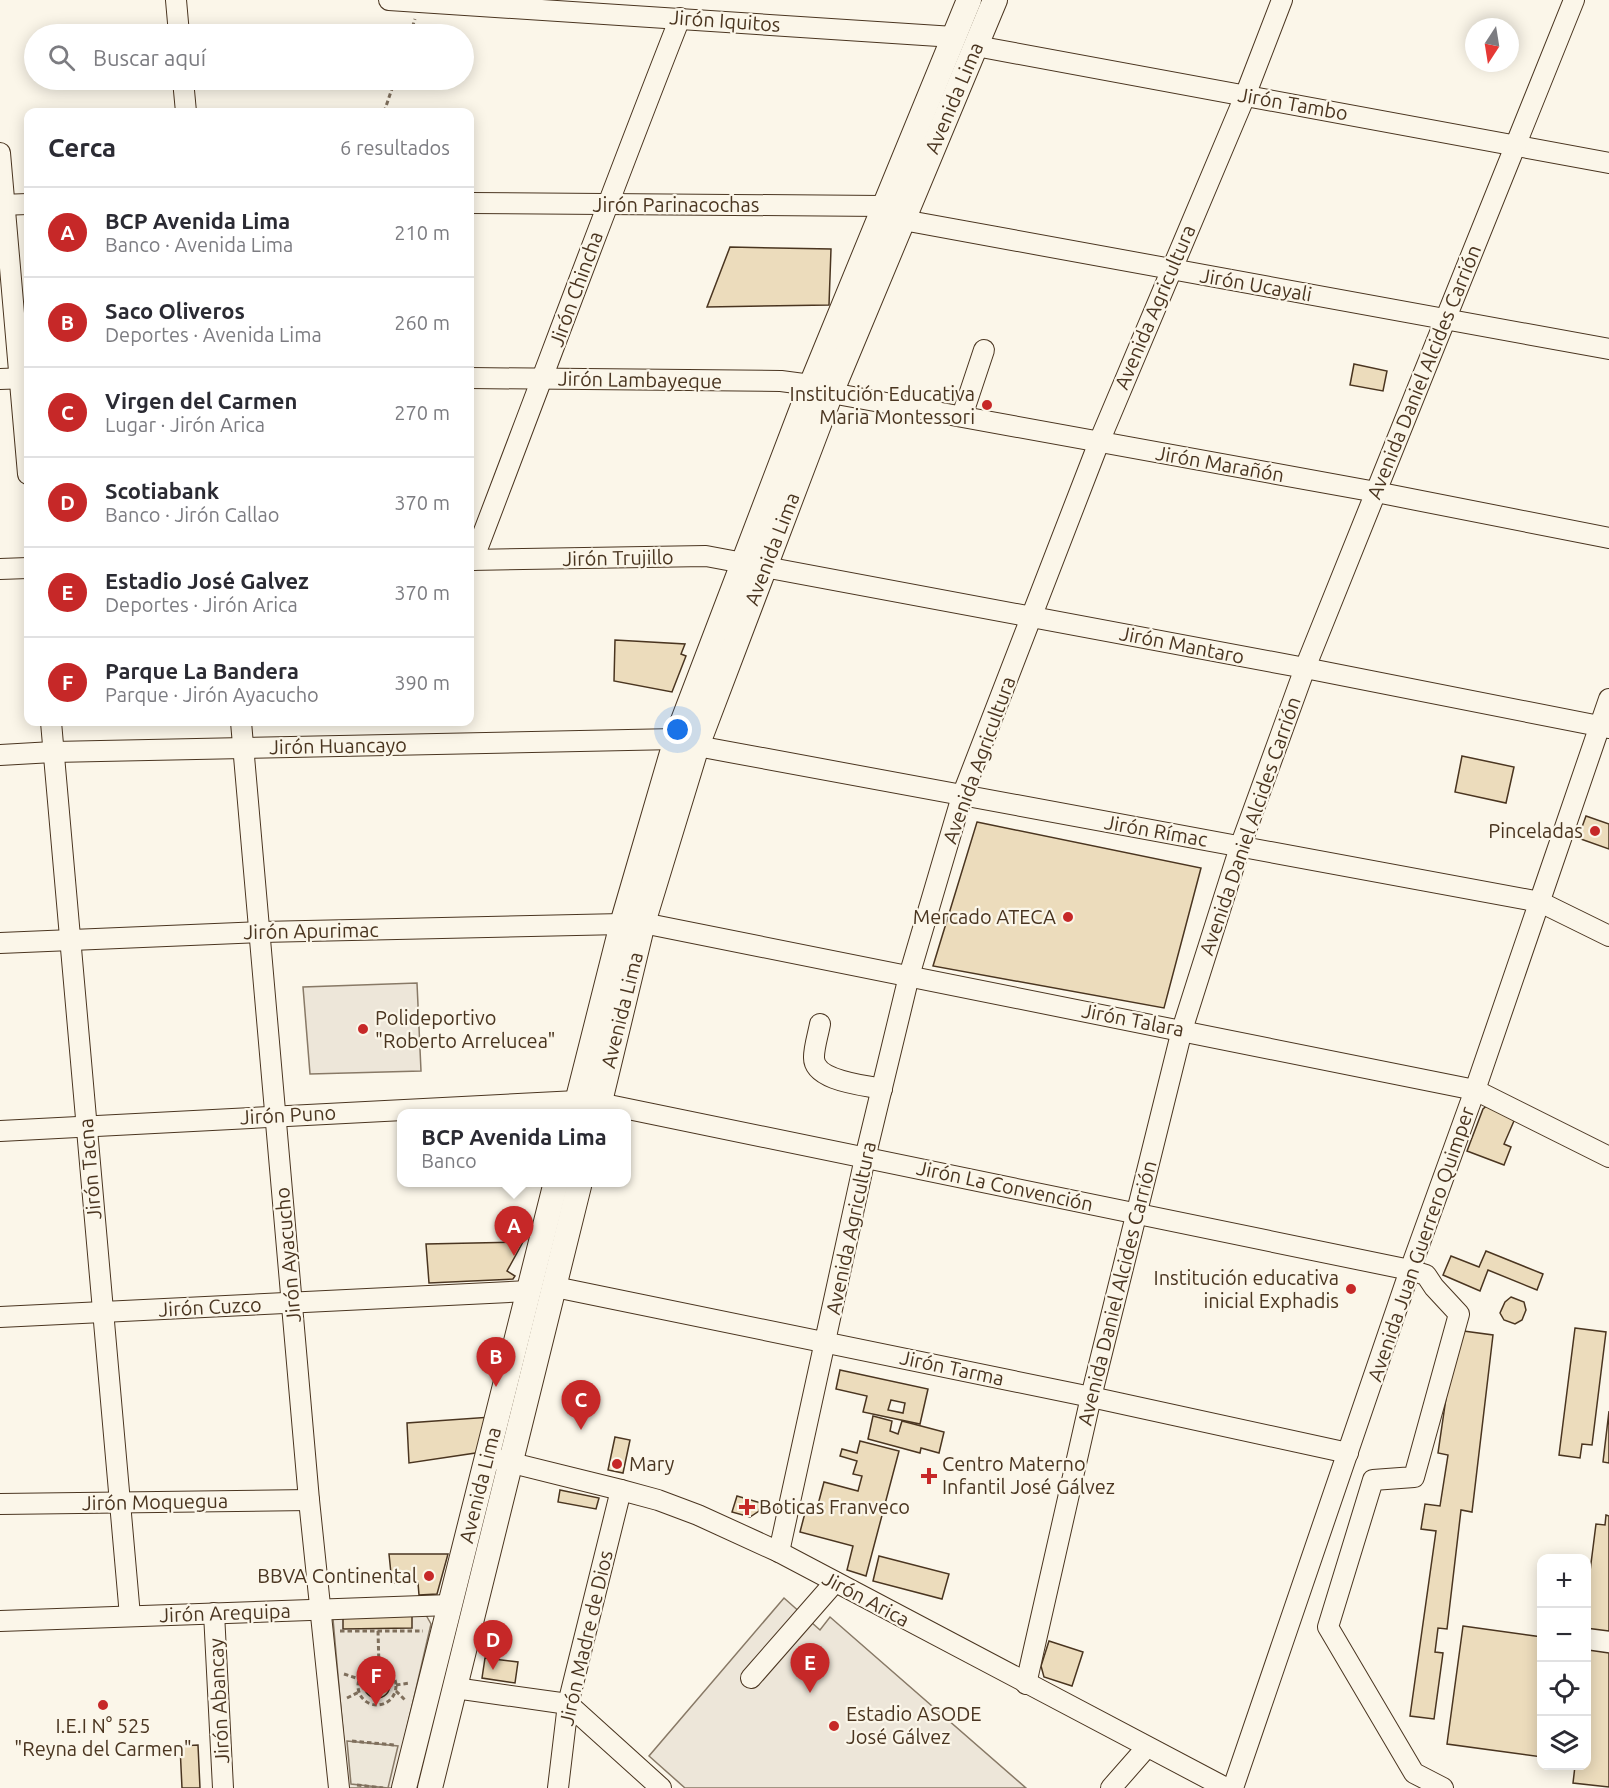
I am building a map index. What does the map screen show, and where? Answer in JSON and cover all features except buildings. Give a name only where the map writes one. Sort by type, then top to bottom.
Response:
[{"type":"main road","name":"Avenida Lima","points":[[587,1108],[632,923],[686,743],[821,389],[883,206],[969,0]]},
{"type":"main road","name":"Avenida Lima","points":[[821,389],[903,220],[995,0]]},
{"type":"main road","name":"Avenida Lima","points":[[430,1788],[455,1688],[529,1291],[555,1187]]},
{"type":"main road","name":"Avenida Lima","points":[[404,1788],[450,1605],[555,1287],[579,1187]]},
{"type":"street","points":[[176,0],[178,24]]},
{"type":"street","name":"Jirón Iquitos","points":[[389,0],[954,37]]},
{"type":"street","name":"Avenida Agricultura","points":[[779,1552],[866,1158],[909,976],[962,796],[1099,442],[1245,96],[1282,0]]},
{"type":"street","name":"Avenida Daniel Alcides Carrión","points":[[1026,1684],[1091,1397],[1182,1030],[1240,847],[1305,668],[1574,0]]},
{"type":"street","name":"Jirón Chincha","points":[[474,552],[543,379],[607,204],[680,18]]},
{"type":"street","name":"Jirón Tambo","points":[[976,46],[1609,163]]},
{"type":"street","points":[[184,90],[186,108]]},
{"type":"street","points":[[0,153],[2,205],[24,378],[0,379]]},
{"type":"street","name":"Jirón Parinacochas","points":[[474,203],[883,206]]},
{"type":"street","points":[[2,205],[24,204]]},
{"type":"street","name":"Jirón Ucayali","points":[[903,220],[1609,350]]},
{"type":"street","points":[[962,416],[984,350]]},
{"type":"street","name":"Jirón Lambayeque","points":[[474,378],[781,381],[821,389]]},
{"type":"street","name":"Jirón Marañón","points":[[821,389],[1376,492],[1609,538]]},
{"type":"street","name":"Jirón Trujillo","points":[[474,560],[706,556],[754,564]]},
{"type":"street","name":"Jirón Mantaro","points":[[754,564],[1604,726]]},
{"type":"street","points":[[0,569],[24,568]]},
{"type":"street","name":"Avenida Juan Guerrero Quimper","points":[[1233,1788],[1410,1270],[1604,726],[1609,699]]},
{"type":"street","name":"Jirón Tacna","points":[[51,726],[130,1616]]},
{"type":"street","name":"Jirón Ayacucho","points":[[241,726],[309,1500],[321,1610],[345,1786]]},
{"type":"street","name":"Jirón Huancayo","points":[[0,755],[244,748],[686,743]]},
{"type":"street","name":"Jirón Rímac","points":[[686,743],[1540,902],[1609,936]]},
{"type":"street","name":"Jirón Apurimac","points":[[0,944],[261,932],[632,923]]},
{"type":"street","name":"Jirón Talara","points":[[632,923],[1182,1030],[1475,1090],[1609,1157]]},
{"type":"street","points":[[820,1024],[814,1059],[817,1069],[825,1076],[882,1089]]},
{"type":"street","name":"Jirón Puno","points":[[548,1109],[587,1108]]},
{"type":"street","name":"Jirón Puno","points":[[0,1131],[276,1116],[397,1113]]},
{"type":"street","name":"Jirón La Convención","points":[[631,1116],[866,1158],[1410,1270]]},
{"type":"street","points":[[1410,1270],[1426,1275],[1459,1314],[1414,1477],[1373,1480],[1328,1627],[1414,1773],[1443,1788]]},
{"type":"street","name":"Jirón Tarma","points":[[555,1287],[1091,1397],[1348,1453]]},
{"type":"street","name":"Jirón Cuzco","points":[[0,1317],[529,1291]]},
{"type":"street","name":"Jirón Arica","points":[[499,1460],[658,1500],[698,1515],[779,1552],[1226,1788]]},
{"type":"street","name":"Jirón Madre de Dios","points":[[558,1788],[568,1704],[621,1490]]},
{"type":"street","name":"Jirón Moquegua","points":[[0,1504],[309,1500]]},
{"type":"street","points":[[751,1678],[835,1582]]},
{"type":"street","name":"Jirón Arequipa","points":[[0,1621],[450,1605]]},
{"type":"street","name":"Jirón Abancay","points":[[214,1613],[223,1788]]},
{"type":"street","points":[[455,1688],[568,1704],[661,1788]]},
{"type":"street","points":[[1111,1788],[1147,1747]]},
{"type":"path","points":[[385,108],[392,90]]},
{"type":"path","points":[[336,1631],[426,1631]]},
{"type":"path","points":[[378,1631],[380,1667]]},
{"type":"path","points":[[380,1667],[391,1672],[396,1691],[390,1700],[379,1705],[366,1701],[359,1692],[359,1679],[367,1669],[380,1667]]},
{"type":"path","points":[[341,1682],[340,1673],[359,1679]]},
{"type":"path","points":[[396,1685],[414,1682],[409,1703],[396,1691]]},
{"type":"path","points":[[342,1691],[343,1700],[359,1692]]},
{"type":"path","points":[[347,1741],[398,1746]]},
{"type":"path","points":[[345,1786],[388,1788]]},
{"type":"shaded area","name":"Polideportivo \"Roberto Arrelucea\"","points":[[417,983],[421,1071],[310,1074],[303,987]]},
{"type":"shaded area","points":[[784,1598],[820,1630],[830,1617],[1026,1788],[685,1788],[649,1756]]},
{"type":"shaded area","points":[[426,1615],[431,1624],[393,1788],[348,1788],[333,1619],[335,1617]]},
{"type":"shaded area","points":[[347,1741],[398,1746],[388,1788],[351,1784]]},
{"type":"place","name":"Institución Educativa Maria Montessori","points":[[987,405]]},
{"type":"place","name":"Pinceladas","points":[[1595,831]]},
{"type":"place","name":"Mercado ATECA","points":[[1068,917]]},
{"type":"place","name":"Polideportivo \"Roberto Arrelucea\"","points":[[363,1029]]},
{"type":"place","name":"BCP Avenida Lima","points":[[514,1256]]},
{"type":"place","name":"Institución educativa inicial Exphadis","points":[[1351,1289]]},
{"type":"place","name":"Saco Oliveros","points":[[496,1387]]},
{"type":"place","name":"Virgen del Carmen","points":[[581,1430]]},
{"type":"place","name":"Mary","points":[[617,1464]]},
{"type":"place","name":"Centro Materno Infantil José Gálvez","points":[[929,1476]]},
{"type":"place","name":"Boticas Franveco","points":[[747,1507]]},
{"type":"place","name":"BBVA Continental","points":[[429,1576]]},
{"type":"place","name":"Scotiabank","points":[[493,1670]]},
{"type":"place","name":"Estadio José Galvez","points":[[810,1693]]},
{"type":"place","name":"I.E.I N° 525 \"Reyna del Carmen\"","points":[[103,1705]]},
{"type":"place","name":"Parque La Bandera","points":[[376,1706]]},
{"type":"place","name":"Estadio ASODE José Gálvez","points":[[834,1726]]}]
